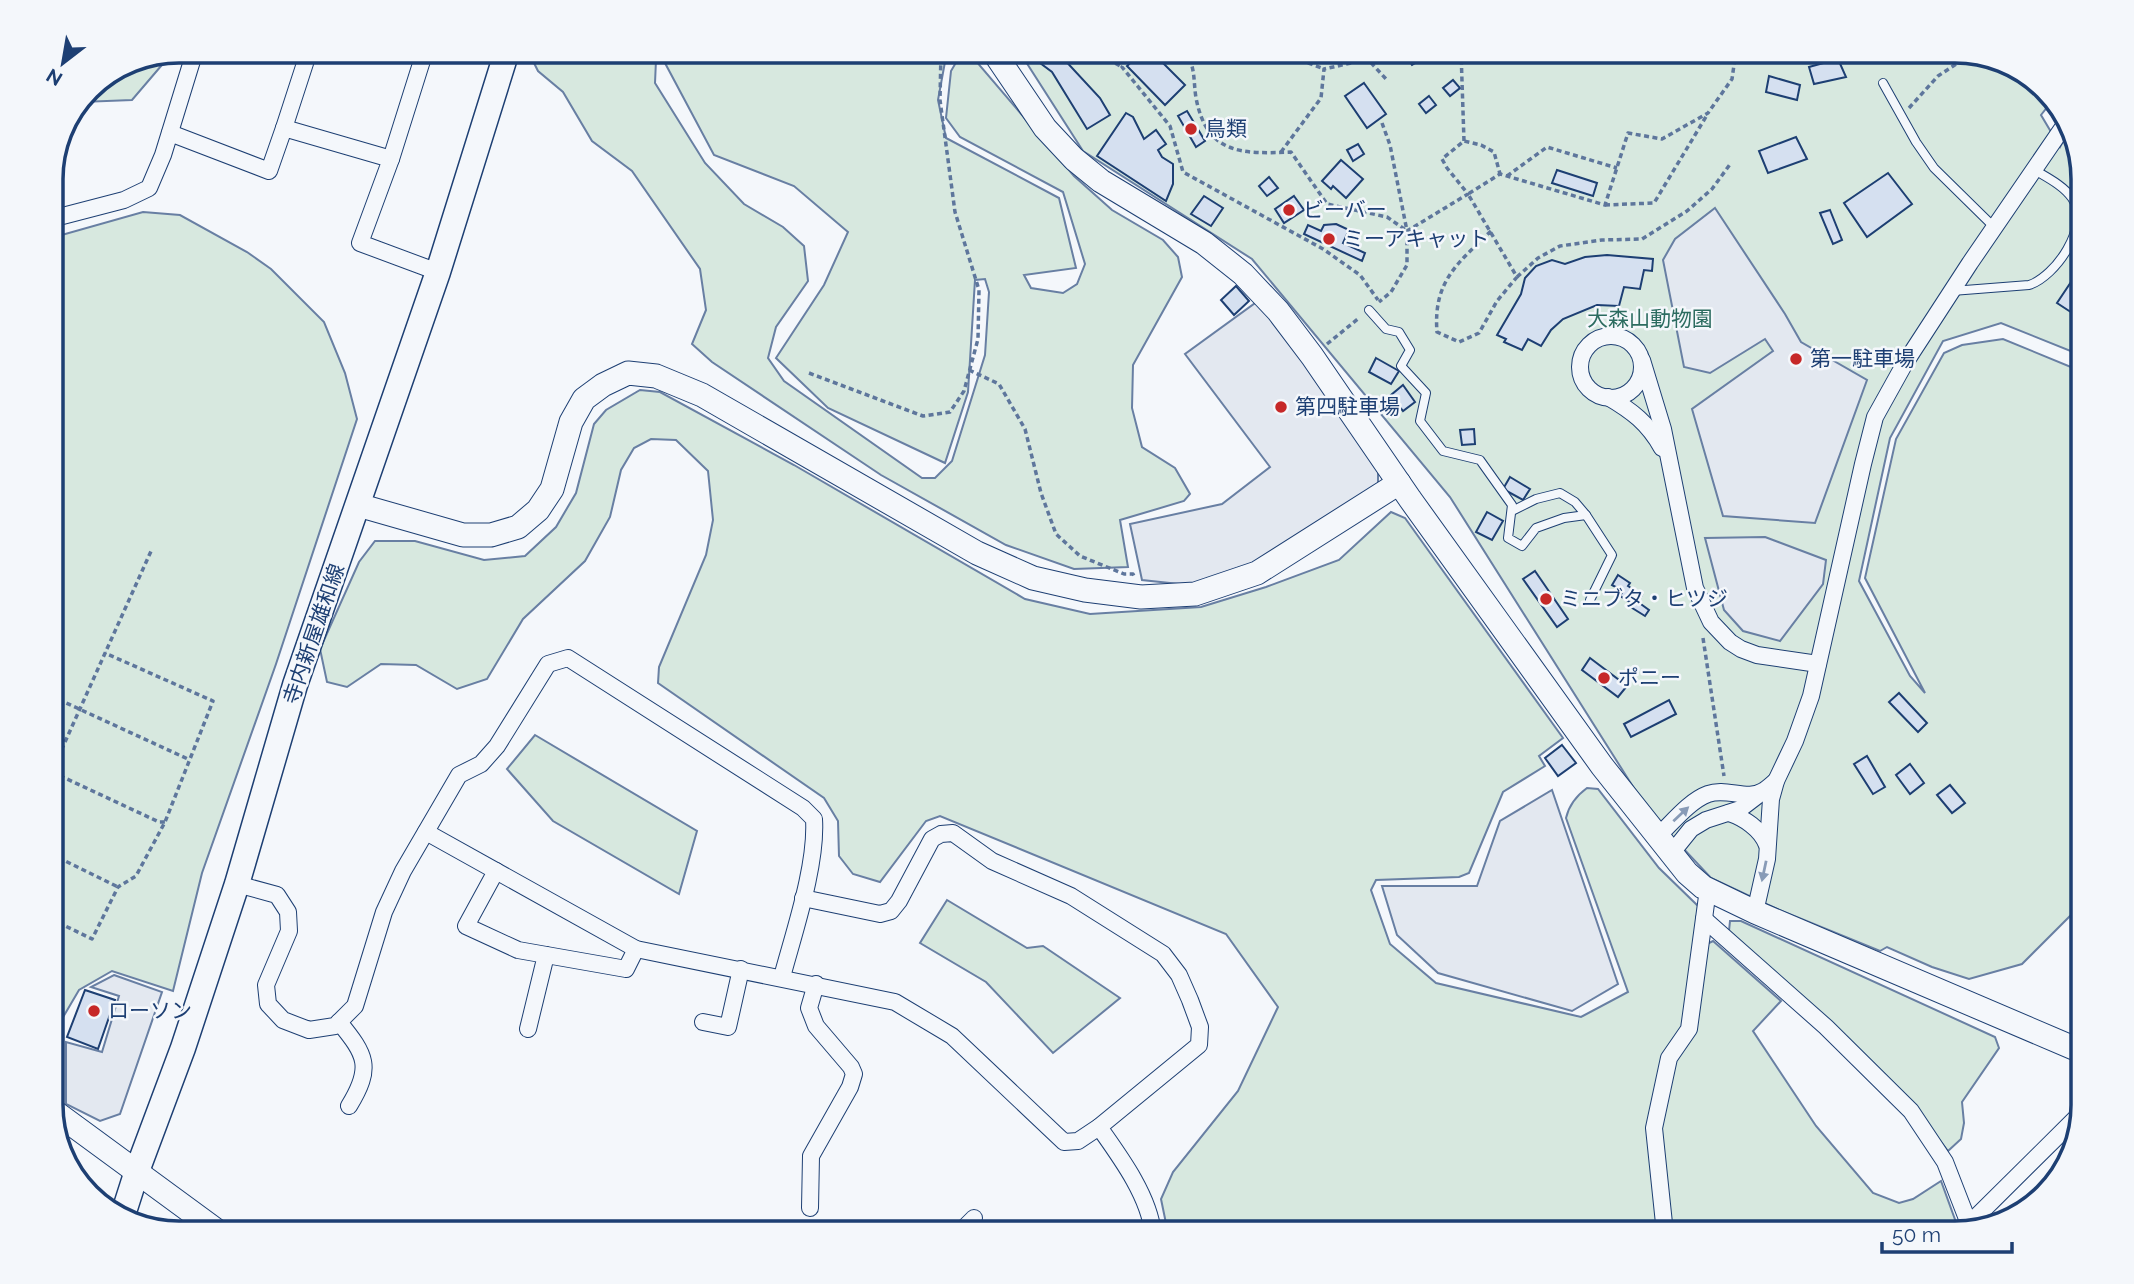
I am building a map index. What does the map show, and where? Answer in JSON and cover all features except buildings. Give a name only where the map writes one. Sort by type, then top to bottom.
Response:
[{"type":"main road","name":"寺内新屋雄和線","points":[[125,1207],[183,1048],[237,884],[295,685],[438,272],[503,63]]},
{"type":"street","points":[[63,216],[124,200],[149,188],[170,133],[191,63]]},
{"type":"street","points":[[170,133],[269,171],[305,63]]},
{"type":"street","points":[[421,63],[391,159],[360,243],[438,272]]},
{"type":"street","points":[[1001,63],[1045,128],[1074,159],[1101,181],[1204,243],[1242,274],[1278,311],[1594,755],[1687,873],[1708,889],[1755,912],[2071,1047]]},
{"type":"street","points":[[284,128],[391,159]]},
{"type":"street","points":[[1755,912],[1768,845],[1771,799],[1803,719],[1818,664],[1875,417],[1951,291],[2060,131]]},
{"type":"street","points":[[1668,459],[1652,430],[1643,420],[1608,397],[1596,394],[1582,379],[1581,358],[1586,348],[1603,336],[1613,335],[1632,343],[1642,360],[1663,429],[1695,588],[1711,622],[1730,642],[1741,649],[1757,655],[1818,664]]},
{"type":"street","points":[[1608,397],[1625,394],[1634,388],[1642,370],[1642,360]]},
{"type":"street","points":[[358,505],[463,535],[491,535],[518,527],[538,510],[552,489],[571,422],[584,399],[603,385],[628,373],[656,376],[702,395],[977,553],[1033,578],[1086,590],[1141,597],[1195,594],[1257,573],[1399,483]]},
{"type":"street","points":[[237,884],[277,895],[288,912],[289,930],[266,985],[268,1004],[283,1020],[309,1030],[335,1026],[355,1006],[384,912],[403,871],[459,775],[481,764],[497,746],[548,664],[568,658],[803,808],[814,819],[815,832],[803,898],[782,977]]},
{"type":"street","points":[[1664,846],[1706,820],[1740,809],[1776,781]]},
{"type":"street","points":[[1664,846],[1692,804],[1707,794],[1726,791],[1750,795],[1761,793]]},
{"type":"street","points":[[1729,813],[1742,817],[1764,837],[1768,845]]},
{"type":"street","points":[[426,832],[636,949],[895,1002],[953,1036],[1064,1142],[1078,1141],[1099,1127],[1199,1045],[1200,1027],[1190,1000],[1179,975],[1163,954],[1071,896],[992,861],[953,833],[941,834],[932,839],[891,911],[880,914],[803,898]]},
{"type":"street","points":[[496,871],[466,926],[518,950],[626,970],[636,949]]},
{"type":"street","points":[[1664,1221],[1654,1128],[1669,1058],[1689,1029],[1708,889]]},
{"type":"street","points":[[1704,919],[1826,1027],[1911,1111],[1945,1162],[1964,1220]]},
{"type":"street","points":[[528,1029],[546,955]]},
{"type":"street","points":[[704,1021],[728,1027],[741,969]]},
{"type":"street","points":[[810,1208],[811,1156],[850,1087],[854,1074],[851,1066],[816,1026],[809,1008],[816,984]]},
{"type":"street","points":[[339,1022],[357,1044],[365,1067],[358,1093],[349,1106]]},
{"type":"street","points":[[64,1118],[204,1221]]},
{"type":"street","points":[[1976,1219],[2069,1125]]},
{"type":"street","points":[[1099,1127],[1137,1188],[1152,1221]]},
{"type":"street","points":[[971,1221],[974,1218]]},
{"type":"lane","points":[[1883,83],[1934,168],[1994,227]]},
{"type":"lane","points":[[2033,169],[2059,186],[2071,198]]},
{"type":"lane","points":[[1951,291],[2040,282],[2051,273],[2071,241]]},
{"type":"lane","points":[[1370,310],[1386,329],[1399,331],[1410,350],[1401,366],[1426,393],[1420,421],[1443,452],[1480,460],[1512,505],[1508,538],[1522,546],[1536,527],[1564,517],[1586,515]]},
{"type":"lane","points":[[1512,511],[1536,499],[1560,493],[1575,502],[1612,555],[1590,600]]},
{"type":"path","points":[[809,373],[923,416],[950,412],[964,391],[978,339],[979,290],[955,212],[940,100],[942,63]]},
{"type":"path","points":[[1115,63],[1122,67],[1170,126],[1183,172],[1323,249],[1360,275],[1379,302]]},
{"type":"path","points":[[1122,67],[1124,63]]},
{"type":"path","points":[[1192,63],[1196,99],[1208,133],[1224,145],[1254,154],[1291,152],[1327,204],[1387,217],[1406,231]]},
{"type":"path","points":[[1308,63],[1324,69],[1351,63]]},
{"type":"path","points":[[1371,63],[1387,80]]},
{"type":"path","points":[[1461,63],[1464,141]]},
{"type":"path","points":[[1406,231],[1500,174],[1605,205],[1654,203],[1732,79],[1734,63]]},
{"type":"path","points":[[1901,115],[1921,97],[1938,76],[1958,63]]},
{"type":"path","points":[[1281,152],[1321,98],[1324,69]]},
{"type":"path","points":[[1605,205],[1628,133],[1662,139],[1711,109]]},
{"type":"path","points":[[1312,356],[1391,292],[1407,265],[1406,231],[1390,145],[1382,123]]},
{"type":"path","points":[[1464,141],[1494,152],[1500,174]]},
{"type":"path","points":[[1464,141],[1442,159],[1468,194],[1517,277]]},
{"type":"path","points":[[1507,176],[1547,146],[1617,168]]},
{"type":"path","points":[[1491,231],[1453,267],[1435,310],[1437,332],[1459,342],[1479,333],[1497,301],[1538,258],[1560,246],[1602,240],[1642,239],[1687,211],[1712,189],[1731,163]]},
{"type":"path","points":[[969,370],[999,384],[1025,429],[1041,493],[1056,534],[1080,556],[1124,574],[1133,574],[1141,597]]},
{"type":"path","points":[[63,747],[152,549]]},
{"type":"path","points":[[1701,628],[1726,791]]},
{"type":"path","points":[[63,925],[92,939],[118,887],[136,876],[165,822],[213,701],[105,653]]},
{"type":"path","points":[[63,702],[190,760]]},
{"type":"path","points":[[63,778],[159,822],[165,822]]},
{"type":"path","points":[[63,860],[118,887]]},
{"type":"green space","points":[[534,63],[656,63],[655,83],[705,163],[744,204],[783,227],[804,246],[808,281],[776,327],[768,358],[784,381],[922,478],[935,478],[952,461],[985,355],[989,292],[985,279],[975,280],[968,392],[945,463],[828,408],[776,358],[824,285],[848,232],[794,186],[714,155],[665,63],[945,63],[938,100],[946,138],[1059,198],[1076,268],[1024,275],[1031,288],[1063,293],[1077,284],[1085,264],[1063,192],[960,137],[946,118],[951,71],[956,63],[978,63],[1074,176],[1112,210],[1163,240],[1178,257],[1182,277],[1133,365],[1132,408],[1142,447],[1175,468],[1190,494],[1184,501],[1120,520],[1128,567],[1074,569],[1006,545],[881,475],[712,362],[692,344],[706,310],[700,269],[632,171],[592,141],[563,92],[538,71]]},
{"type":"green space","name":"大森山動物園","points":[[1027,63],[1955,63],[2000,72],[2032,92],[2046,108],[2041,115],[2060,147],[2064,140],[2069,156],[2071,351],[2001,323],[1943,341],[1890,438],[1859,581],[1910,676],[1925,693],[1865,578],[1896,439],[1944,353],[1962,345],[2003,339],[2071,367],[2071,915],[2022,964],[1969,979],[1932,967],[1887,947],[1880,951],[1777,909],[1711,878],[1649,812],[1450,497],[1252,259],[1083,151]]},
{"type":"green space","points":[[162,64],[132,100],[93,102],[102,92],[134,72]]},
{"type":"green space","points":[[143,212],[180,215],[247,252],[271,269],[324,322],[345,373],[357,419],[276,664],[202,873],[173,991],[112,971],[79,990],[63,1017],[63,235]]},
{"type":"green space","points":[[640,390],[660,392],[794,465],[1025,599],[1090,614],[1201,607],[1339,560],[1391,512],[1405,518],[1563,738],[1539,756],[1545,766],[1503,792],[1469,873],[1459,877],[1376,880],[1371,890],[1390,944],[1436,983],[1581,1017],[1628,992],[1566,818],[1571,805],[1580,794],[1587,788],[1598,789],[1659,868],[1698,906],[1695,950],[1713,941],[1781,1001],[1753,1031],[1816,1126],[1873,1193],[1899,1203],[1913,1199],[1941,1181],[1956,1221],[1166,1221],[1161,1199],[1173,1172],[1238,1091],[1278,1007],[1226,934],[940,816],[926,821],[880,882],[853,874],[839,856],[838,821],[824,798],[658,683],[659,667],[706,555],[713,520],[708,471],[676,440],[651,439],[634,448],[621,470],[610,517],[585,561],[523,619],[487,679],[457,689],[416,665],[381,664],[347,687],[327,682],[320,649],[359,562],[375,541],[415,541],[484,560],[525,556],[556,527],[576,493],[594,424],[606,410]]},
{"type":"green space","points":[[535,735],[697,831],[679,894],[553,821],[507,769]]},
{"type":"green space","points":[[947,900],[1027,948],[1043,946],[1120,998],[1053,1053],[986,982],[920,943]]},
{"type":"green space","points":[[1730,921],[1741,921],[1995,1037],[1999,1048],[1962,1102],[1964,1123],[1961,1139],[1948,1151],[1903,1093],[1729,931]]},
{"type":"shaded area","name":"第一駐車場","points":[[1715,208],[1801,342],[1867,380],[1815,523],[1723,516],[1692,409],[1773,351],[1765,339],[1710,373],[1684,367],[1663,260],[1675,239]]},
{"type":"shaded area","name":"第四駐車場","points":[[1258,301],[1378,459],[1378,488],[1278,552],[1198,586],[1142,580],[1130,524],[1222,504],[1270,467],[1185,354]]},
{"type":"shaded area","points":[[1765,537],[1826,560],[1823,584],[1780,641],[1743,631],[1724,610],[1705,538]]},
{"type":"shaded area","points":[[1552,790],[1618,984],[1572,1011],[1438,973],[1397,935],[1382,886],[1477,886],[1500,821]]},
{"type":"shaded area","points":[[114,975],[162,992],[120,1114],[100,1121],[66,1104],[66,1042],[102,1052],[119,996],[91,987]]},
{"type":"place","name":"鳥類","points":[[1191,129]]},
{"type":"place","name":"ビーバー","points":[[1289,210]]},
{"type":"place","name":"ミーアキャット","points":[[1329,239]]},
{"type":"place","name":"第一駐車場","points":[[1796,359]]},
{"type":"place","name":"第四駐車場","points":[[1281,407]]},
{"type":"place","name":"ミニブタ・ヒツジ","points":[[1546,599]]},
{"type":"place","name":"ポニー","points":[[1604,678]]},
{"type":"place","name":"ローソン","points":[[94,1011]]}]
